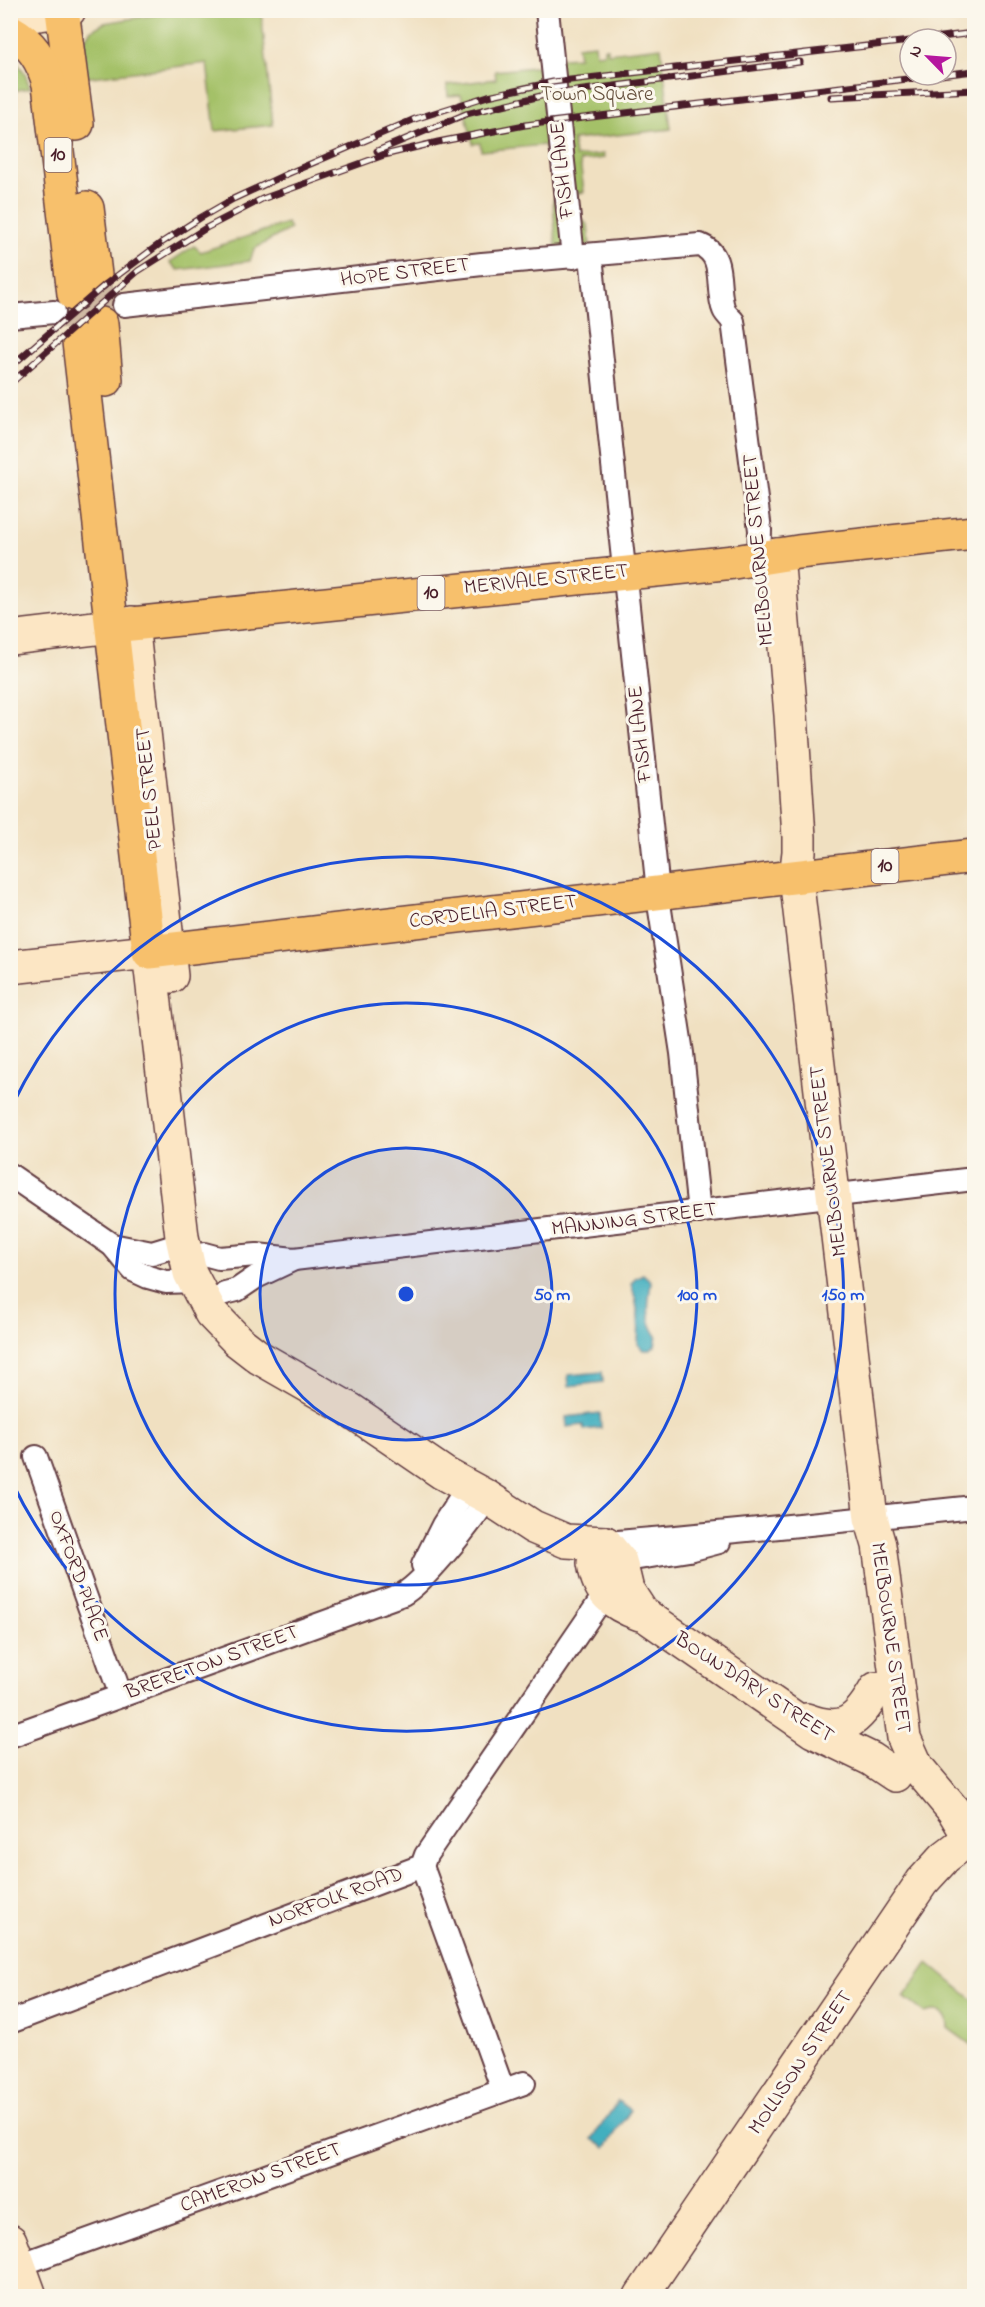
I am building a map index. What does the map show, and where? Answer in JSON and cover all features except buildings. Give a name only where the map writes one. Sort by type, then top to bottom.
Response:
[{"type":"main road","name":"10","points":[[64,11],[74,294]]},
{"type":"main road","name":"10","points":[[10,31],[26,42],[35,52],[42,62],[49,84],[74,294]]},
{"type":"main road","name":"PEEL STREET","points":[[101,324],[122,625],[158,951]]},
{"type":"main road","name":"MERIVALE STREET","points":[[122,625],[975,533]]},
{"type":"main road","name":"CORDELIA STREET","points":[[158,951],[975,856]]},
{"type":"street","name":"FISH LANE","points":[[547,10],[624,572],[658,892],[682,1053],[699,1212]]},
{"type":"street","points":[[10,18],[64,11]]},
{"type":"street","name":"MELBOURNE STREET","points":[[688,247],[700,245],[710,252],[718,267],[724,310],[733,321],[760,530],[768,556],[783,854],[796,877],[871,1518],[879,1545],[904,1738],[916,1767],[954,1811],[973,1838]]},
{"type":"street","name":"HOPE STREET","points":[[101,324],[482,264],[688,247]]},
{"type":"street","points":[[10,316],[74,294]]},
{"type":"street","name":"MERIVALE STREET","points":[[10,638],[122,625]]},
{"type":"street","name":"CORDELIA STREET","points":[[10,967],[158,951]]},
{"type":"street","name":"PEEL STREET","points":[[158,951],[194,1261]]},
{"type":"street","points":[[10,1175],[112,1245],[133,1270],[166,1282],[194,1261]]},
{"type":"street","name":"MANNING STREET","points":[[194,1261],[257,1255],[294,1259],[975,1179]]},
{"type":"street","points":[[112,1245],[152,1253],[175,1246],[194,1261],[246,1319],[349,1409],[462,1492],[524,1543],[541,1552],[568,1561],[606,1556],[694,1534],[752,1531],[975,1507]]},
{"type":"street","name":"MANNING STREET","points":[[225,1293],[237,1290],[256,1277],[294,1259]]},
{"type":"street","points":[[194,1261],[211,1312],[238,1341],[273,1366],[349,1409]]},
{"type":"street","name":"OXFORD PLACE","points":[[36,1457],[121,1696]]},
{"type":"street","points":[[462,1492],[487,1497],[548,1535],[579,1543],[606,1556]]},
{"type":"street","name":"BRERETON STREET","points":[[10,1736],[399,1595],[411,1588],[453,1544],[462,1492]]},
{"type":"street","name":"MELBOURNE STREET","points":[[871,1518],[861,1548],[885,1752],[895,1775],[907,1793],[920,1806],[973,1838]]},
{"type":"street","points":[[605,1594],[598,1582],[606,1556]]},
{"type":"street","name":"BOUNDARY STREET","points":[[606,1556],[624,1583],[630,1598],[645,1616],[824,1737],[872,1759],[895,1775]]},
{"type":"street","name":"BOUNDARY STREET","points":[[605,1594],[622,1607],[645,1616]]},
{"type":"street","name":"NORFOLK ROAD","points":[[10,2022],[422,1866],[426,1855],[605,1594]]},
{"type":"street","name":"MELBOURNE STREET","points":[[790,1714],[823,1725],[846,1724],[860,1715],[876,1689]]},
{"type":"street","name":"MOLLISON STREET","points":[[641,2296],[922,1882],[945,1857],[973,1838]]},
{"type":"street","points":[[422,1866],[503,2090]]},
{"type":"street","name":"CAMERON STREET","points":[[15,2253],[524,2083]]},
{"type":"street","points":[[15,2253],[30,2296]]},
{"type":"green space","points":[[179,11],[261,11],[273,125],[215,131],[207,63],[84,78],[84,41],[90,31],[104,23]]},
{"type":"green space","name":"Town Square","points":[[595,44],[596,54],[604,53],[604,48],[607,48],[608,53],[661,47],[671,129],[573,140],[575,157],[603,154],[604,158],[580,161],[584,192],[578,193],[580,218],[588,225],[590,246],[556,249],[553,200],[555,200],[551,165],[547,165],[545,145],[481,151],[480,143],[473,144],[461,95],[448,96],[447,85],[496,79],[495,71],[544,66],[563,58],[579,57],[577,46]]},
{"type":"green space","points":[[11,55],[25,73],[30,88],[11,91]]},
{"type":"green space","points":[[287,223],[290,229],[254,249],[250,261],[178,270],[170,262],[194,246],[201,252]]},
{"type":"green space","points":[[928,1963],[974,2001],[974,2047],[948,2028],[948,2023],[942,2013],[934,2011],[925,2013],[904,1997]]},
{"type":"water","points":[[643,1274],[651,1281],[649,1316],[657,1336],[655,1346],[650,1350],[643,1350],[638,1344],[638,1314],[631,1284],[635,1278]]},
{"type":"water","points":[[602,1372],[603,1382],[569,1386],[568,1375]]},
{"type":"water","points":[[600,1413],[601,1428],[584,1430],[583,1425],[567,1427],[566,1417]]},
{"type":"water","points":[[618,2101],[631,2110],[605,2148],[592,2139]]},
{"type":"tunnel","points":[[95,275],[101,324]]},
{"type":"tunnel","points":[[74,294],[79,342]]},
{"type":"tunnel","points":[[99,308],[124,305]]},
{"type":"railway","points":[[958,35],[974,33]]},
{"type":"railway","points":[[10,367],[106,284],[161,243],[200,218],[233,199],[287,174],[415,119],[488,96],[553,82],[898,42]]},
{"type":"railway","points":[[377,151],[466,114],[545,95],[800,62]]},
{"type":"railway","points":[[10,384],[138,271],[206,228],[262,199],[384,155],[525,125],[974,71]]},
{"type":"railway","points":[[831,97],[974,90]]}]
